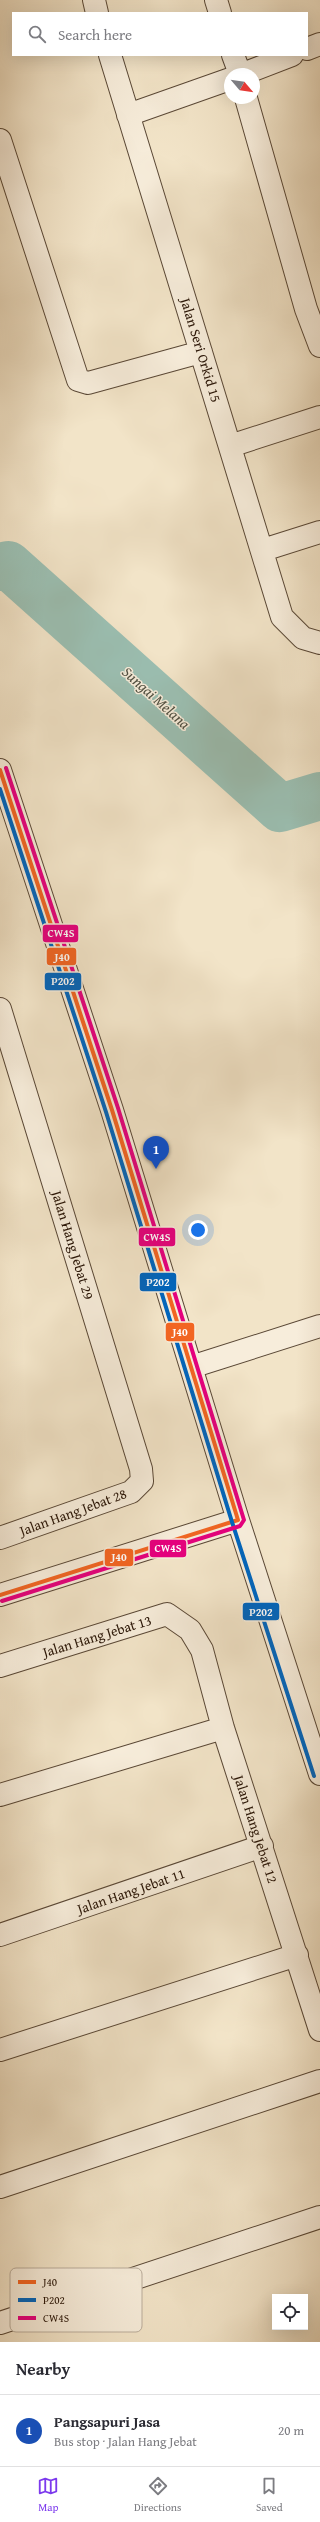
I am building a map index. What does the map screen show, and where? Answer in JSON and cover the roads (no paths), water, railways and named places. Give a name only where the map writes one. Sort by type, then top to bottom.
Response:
[{"type":"street","points":[[94,0],[97,12]]},
{"type":"street","points":[[216,0],[220,12]]},
{"type":"street","points":[[308,49],[320,44]]},
{"type":"street","name":"Jalan Seri Orkid 15","points":[[110,56],[263,550],[282,617],[311,640]]},
{"type":"street","points":[[233,56],[238,68]]},
{"type":"street","points":[[258,68],[289,56]]},
{"type":"street","points":[[128,115],[224,81]]},
{"type":"street","points":[[248,104],[306,309],[320,346]]},
{"type":"street","points":[[0,141],[78,380],[88,383],[201,352]]},
{"type":"street","points":[[230,446],[320,417]]},
{"type":"street","points":[[263,550],[320,532]]},
{"type":"street","points":[[0,770],[112,1110],[238,1520],[320,1774]]},
{"type":"street","name":"Jalan Hang Jebat 29","points":[[0,1009],[142,1469],[142,1481]]},
{"type":"street","points":[[191,1367],[320,1326]]},
{"type":"street","name":"Jalan Hang Jebat 28","points":[[0,1538],[131,1492],[142,1481]]},
{"type":"street","points":[[0,1596],[238,1520]]},
{"type":"street","name":"Jalan Hang Jebat 13","points":[[0,1666],[167,1614],[190,1630]]},
{"type":"street","name":"Jalan Hang Jebat 12","points":[[190,1630],[202,1650],[223,1728],[320,2030]]},
{"type":"street","points":[[0,1795],[223,1728]]},
{"type":"street","name":"Jalan Hang Jebat 11","points":[[0,1935],[262,1846]]},
{"type":"street","points":[[0,2050],[297,1955]]},
{"type":"street","points":[[0,2187],[320,2081]]},
{"type":"street","points":[[142,2276],[320,2217]]},
{"type":"street","points":[[0,2323],[10,2320]]},
{"type":"waterway","name":"Sungai Melana","points":[[0,567],[8,565],[280,808],[320,796]]},
{"type":"place","name":"Pangsapuri Jasa","points":[[156,1169]]}]
